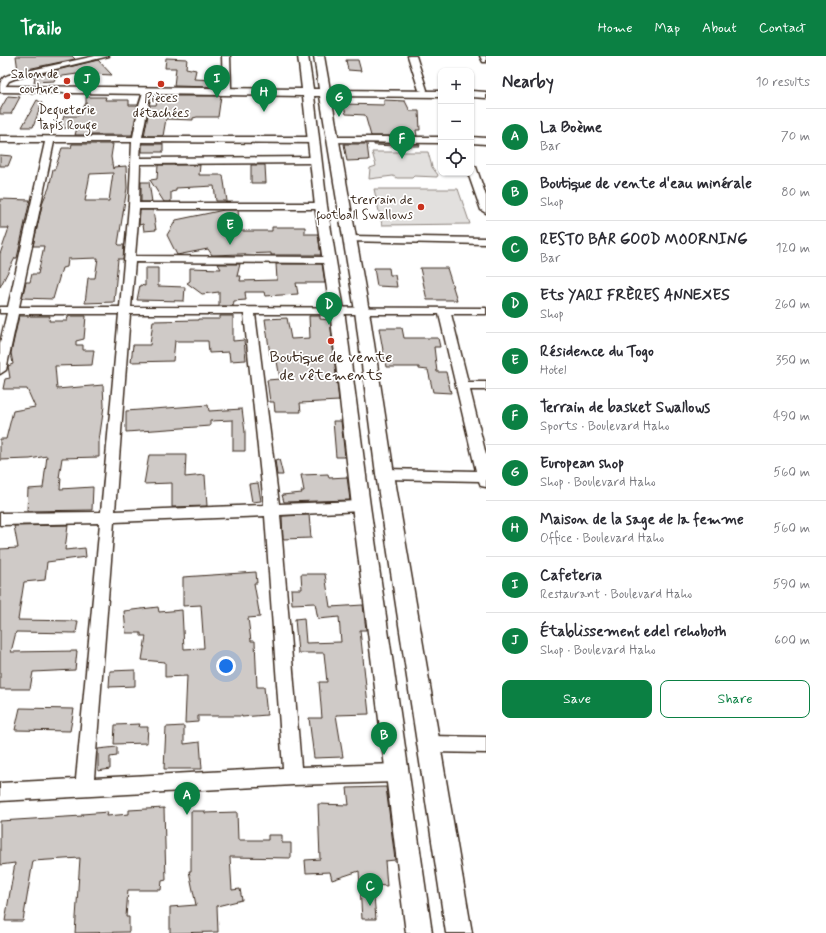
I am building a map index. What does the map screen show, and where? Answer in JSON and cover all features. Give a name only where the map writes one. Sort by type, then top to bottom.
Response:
[{"type":"main road","points":[[303,56],[321,206],[337,310],[361,506],[419,933]]},
{"type":"main road","points":[[319,56],[362,311],[385,474],[459,933]]},
{"type":"main road","points":[[1,87],[227,88],[307,91]]},
{"type":"main road","points":[[1,87],[147,91],[438,90]]},
{"type":"main road","points":[[474,90],[486,91]]},
{"type":"main road","points":[[326,91],[438,94]]},
{"type":"main road","points":[[474,94],[486,95]]},
{"type":"street","points":[[1,87],[6,79],[12,76],[105,56]]},
{"type":"street","points":[[226,56],[227,88]]},
{"type":"street","points":[[412,56],[424,90]]},
{"type":"street","points":[[484,56],[486,60]]},
{"type":"street","points":[[84,788],[130,259],[134,206],[136,138],[139,114],[147,91]]},
{"type":"street","points":[[0,138],[314,140]]},
{"type":"street","points":[[0,370],[50,139]]},
{"type":"street","points":[[332,140],[438,140]]},
{"type":"street","points":[[474,140],[486,140]]},
{"type":"street","points":[[135,161],[316,160]]},
{"type":"street","points":[[474,172],[482,184],[486,210]]},
{"type":"street","points":[[134,206],[321,206]]},
{"type":"street","points":[[349,239],[486,241]]},
{"type":"street","points":[[130,259],[330,260]]},
{"type":"street","points":[[0,310],[486,311]]},
{"type":"street","points":[[249,311],[272,509],[293,776]]},
{"type":"street","points":[[385,474],[485,478],[444,311]]},
{"type":"street","points":[[462,386],[486,386]]},
{"type":"street","points":[[0,519],[107,517],[361,506]]},
{"type":"street","points":[[429,744],[486,745]]},
{"type":"street","points":[[0,792],[293,776],[397,773]]},
{"type":"shaded area","points":[[372,152],[428,152],[432,167],[438,175],[437,177],[414,176],[412,178],[397,178],[393,176],[369,179],[370,168],[376,166]]},
{"type":"shaded area","name":"trerrain de football Swallows","points":[[374,189],[458,189],[470,224],[382,225]]},
{"type":"building","points":[[16,56],[72,56],[75,59],[18,71]]},
{"type":"building","points":[[166,58],[187,59],[186,68],[196,70],[194,79],[214,80],[212,87],[174,86],[176,68],[165,68]]},
{"type":"building","points":[[98,60],[112,75],[91,74],[77,76],[77,74],[56,77],[54,81],[34,82],[35,76],[29,77]]},
{"type":"building","points":[[346,60],[358,60],[361,71],[348,70]]},
{"type":"building","points":[[8,96],[20,97],[11,114],[0,114],[0,110]]},
{"type":"building","points":[[173,96],[221,96],[218,117],[197,117],[193,118],[193,120],[166,119],[163,136],[144,136],[150,105],[156,105],[158,98],[173,99]]},
{"type":"building","points":[[86,97],[106,97],[105,100],[129,100],[129,105],[138,105],[132,135],[75,135],[77,128],[60,128],[64,116],[78,116],[86,103]]},
{"type":"building","points":[[37,100],[42,103],[33,127],[22,127]]},
{"type":"building","points":[[384,100],[405,101],[410,111],[419,111],[420,130],[416,130],[417,136],[371,136],[365,115],[346,114],[343,104],[384,105]]},
{"type":"building","points":[[72,144],[113,144],[111,157],[113,169],[114,167],[126,166],[127,188],[118,244],[124,245],[123,259],[118,259],[114,302],[85,303],[88,278],[95,278],[98,258],[68,259],[67,267],[62,268],[53,299],[22,298],[26,282],[30,282],[32,274],[38,274],[44,246],[33,246],[43,201],[49,188],[53,169],[55,169],[62,148],[71,148]],"holes":[[[113,173],[109,201],[85,201],[90,174]]]},
{"type":"building","points":[[142,144],[163,144],[163,152],[142,152]]},
{"type":"building","points":[[344,144],[367,144],[369,160],[347,161]]},
{"type":"building","points":[[374,144],[419,144],[420,146],[396,146]]},
{"type":"building","points":[[0,155],[12,156],[8,166],[0,166]]},
{"type":"building","points":[[158,165],[200,165],[199,175],[223,175],[227,201],[216,201],[214,186],[176,188],[176,191],[171,192],[171,202],[164,202],[150,180],[157,179]]},
{"type":"building","points":[[251,165],[265,165],[266,183],[251,183]]},
{"type":"building","points":[[141,182],[149,182],[152,202],[141,202]]},
{"type":"building","points":[[0,199],[30,200],[17,258],[15,258],[0,287],[0,254],[9,228],[0,228]]},
{"type":"building","points":[[140,210],[153,210],[156,230],[144,231],[143,224],[139,225]]},
{"type":"building","points":[[224,210],[238,210],[240,231],[272,231],[272,227],[305,227],[305,234],[318,234],[321,255],[271,255],[271,253],[212,255],[208,249],[177,255],[167,235],[176,220]]},
{"type":"building","points":[[218,264],[240,264],[237,276],[241,276],[240,281],[277,280],[276,264],[322,264],[325,283],[296,283],[298,294],[265,296],[264,292],[245,292],[246,300],[234,301],[233,306],[219,306],[219,292],[202,294],[187,283],[190,281],[190,268],[221,269]]},
{"type":"building","points":[[145,268],[158,268],[158,286],[185,287],[184,301],[137,300],[140,285],[145,286]]},
{"type":"building","points":[[374,268],[389,268],[390,275],[395,275],[397,287],[377,286]]},
{"type":"building","points":[[420,268],[447,268],[457,300],[427,300]]},
{"type":"building","points":[[19,316],[50,316],[49,321],[67,321],[68,316],[86,316],[84,339],[76,341],[76,345],[83,345],[83,350],[94,350],[92,365],[55,366],[57,389],[103,385],[104,406],[99,441],[99,457],[62,458],[59,478],[61,478],[60,489],[93,487],[92,510],[27,511],[28,489],[43,488],[47,456],[30,459],[0,460],[0,439],[6,439],[13,411],[35,407],[27,389],[3,389],[5,379],[10,378],[8,366],[13,364],[11,353]]},
{"type":"building","points":[[220,316],[233,316],[233,341],[244,340],[246,360],[230,361],[229,352],[209,353],[208,341],[175,341],[173,361],[131,362],[133,345],[150,345],[153,321],[220,319]]},
{"type":"building","points":[[309,316],[320,316],[320,319],[330,320],[339,401],[300,403],[301,412],[275,412],[274,402],[270,402],[267,380],[280,379],[276,355],[270,355],[265,319],[287,318],[291,339],[310,338]]},
{"type":"building","points":[[379,328],[402,328],[404,338],[438,338],[440,347],[434,347],[437,372],[446,372],[451,393],[433,392],[428,370],[419,369],[419,367],[386,367]]},
{"type":"building","points":[[208,405],[209,411],[242,409],[245,432],[245,451],[233,451],[233,420],[210,421],[210,426],[126,432],[126,411]]},
{"type":"building","points":[[333,421],[341,421],[345,457],[336,457]]},
{"type":"building","points":[[149,455],[186,455],[185,477],[205,475],[207,506],[172,507],[172,483],[144,484]]},
{"type":"building","points":[[279,459],[283,475],[277,475],[275,460]]},
{"type":"building","points":[[328,474],[329,478],[347,477],[350,500],[284,502],[282,495],[302,493],[301,491],[304,491],[301,475]]},
{"type":"building","points":[[258,483],[261,501],[252,502],[249,484]]},
{"type":"building","points":[[309,515],[311,538],[283,539],[282,516]]},
{"type":"building","points":[[68,525],[65,550],[85,548],[86,557],[47,562],[45,580],[24,582],[18,620],[78,621],[76,633],[16,632],[11,652],[77,651],[75,670],[33,672],[30,689],[0,689],[0,549],[18,548],[14,526]]},
{"type":"building","points":[[256,572],[257,583],[254,583],[260,617],[248,618],[251,641],[255,641],[257,687],[264,687],[267,715],[242,717],[198,716],[198,722],[185,723],[187,676],[165,677],[165,662],[142,660],[146,636],[141,636],[141,633],[126,633],[124,611],[158,607],[159,612],[182,610],[184,649],[204,648],[201,605],[183,606],[183,577]]},
{"type":"building","points":[[301,574],[325,574],[330,607],[363,605],[366,630],[360,630],[369,714],[336,715],[343,757],[314,758],[309,718],[322,718],[319,682],[327,682],[324,653],[298,653],[295,619],[304,618],[306,643],[341,642],[339,617],[318,619],[315,603],[292,604],[291,589],[302,589]]},
{"type":"building","points":[[135,670],[135,686],[109,687],[110,671]]},
{"type":"building","points":[[20,708],[74,709],[70,731],[15,730]]},
{"type":"building","points":[[140,724],[139,727],[148,727],[147,743],[114,744],[115,725]]},
{"type":"building","points":[[184,726],[184,744],[200,742],[202,769],[164,769],[166,727]]},
{"type":"building","points":[[117,747],[117,756],[110,757],[110,769],[98,771],[98,749]]},
{"type":"building","points":[[386,787],[395,860],[385,861],[387,886],[373,885],[376,919],[362,919],[359,871],[332,880],[330,872],[306,873],[305,860],[320,859],[318,804],[349,805],[347,788]]},
{"type":"building","points":[[164,808],[166,880],[162,881],[161,890],[128,890],[126,917],[129,917],[129,932],[75,933],[80,858],[33,861],[23,921],[5,921],[15,863],[0,865],[0,821],[82,816],[82,814],[108,812],[107,816],[129,814],[129,810]]},
{"type":"building","points":[[191,811],[205,811],[205,813],[237,812],[238,840],[268,840],[268,835],[282,835],[282,843],[291,843],[291,858],[230,857],[232,890],[240,889],[242,900],[217,906],[218,932],[170,933],[170,907],[196,905],[189,871],[191,871]]},
{"type":"place","name":"Salon de couture","points":[[67,81]]},
{"type":"place","name":"Pièces détachées","points":[[161,84]]},
{"type":"place","name":"Degueterie Tapis Rouge","points":[[67,96]]},
{"type":"place","name":"Cafeteria","points":[[217,98]]},
{"type":"place","name":"Établissement edel rehoboth","points":[[87,99]]},
{"type":"place","name":"Maison de la sage de la femme","points":[[264,112]]},
{"type":"place","name":"European shop","points":[[339,117]]},
{"type":"place","name":"Terrain de basket Swallows","points":[[402,159]]},
{"type":"place","name":"trerrain de football Swallows","points":[[421,207]]},
{"type":"place","name":"Résidence du Togo","points":[[230,245]]},
{"type":"place","name":"Ets YARI FRÈRES ANNEXES","points":[[329,325]]},
{"type":"place","name":"Boutique de vente de vêtements","points":[[331,341]]},
{"type":"place","name":"Boutique de vente d'eau minérale","points":[[384,755]]},
{"type":"place","name":"La Boème","points":[[187,815]]},
{"type":"place","name":"RESTO BAR GOOD MOORNING","points":[[370,906]]}]
